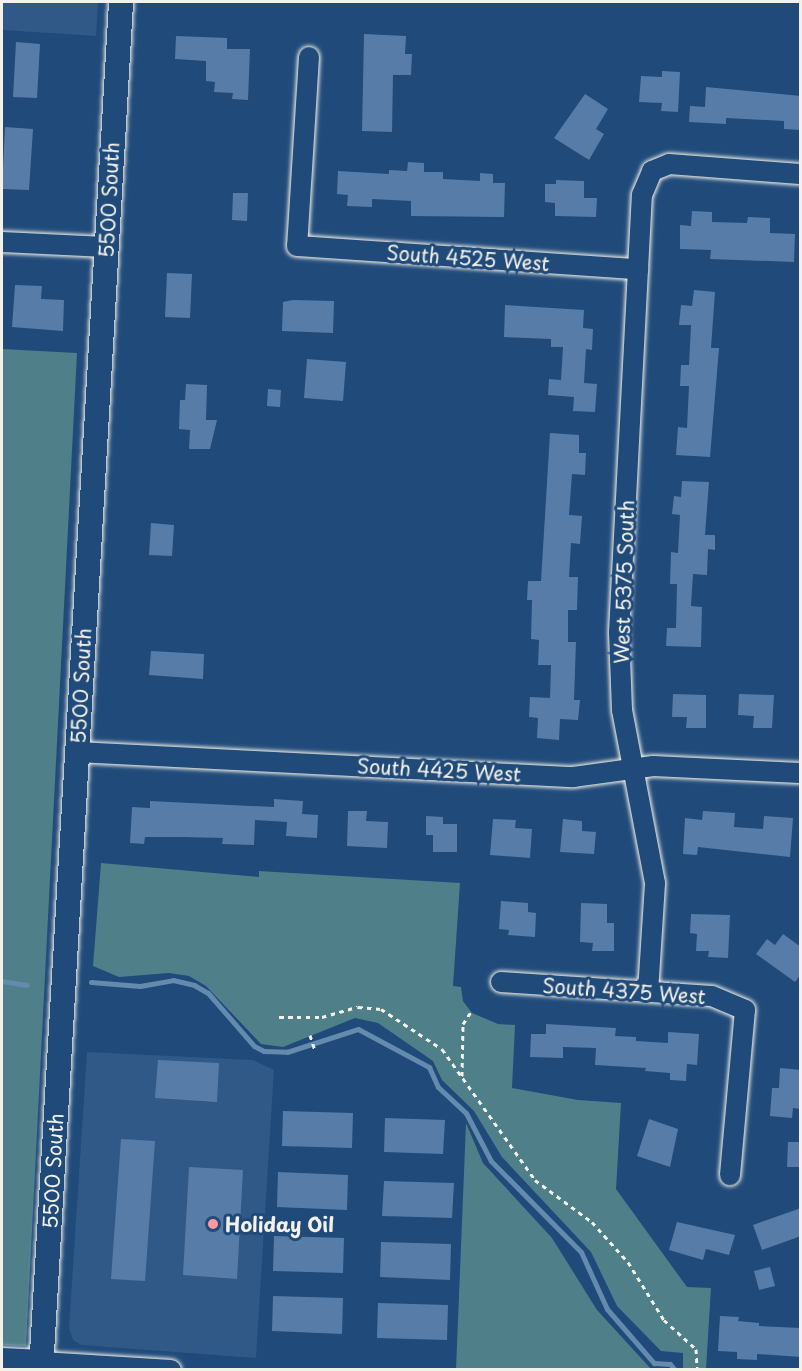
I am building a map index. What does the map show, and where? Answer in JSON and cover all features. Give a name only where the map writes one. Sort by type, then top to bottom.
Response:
[{"type":"main road","name":"5500 South","points":[[41,1366],[121,2]]},
{"type":"main road","points":[[2,1360],[41,1366]]},
{"type":"street","name":"South 4525 West","points":[[309,57],[297,246],[638,269]]},
{"type":"street","name":"West 5375 South","points":[[648,992],[655,883],[622,710],[619,632],[642,195],[652,171],[669,164],[801,174]]},
{"type":"street","points":[[2,242],[106,247]]},
{"type":"street","name":"South 4425 West","points":[[77,752],[573,777],[633,768],[801,773]]},
{"type":"street","name":"South 4375 West","points":[[501,982],[712,996],[745,1010],[730,1175]]},
{"type":"street","points":[[41,1366],[171,1370]]},
{"type":"path","points":[[357,1013],[358,1007]]},
{"type":"path","points":[[279,1017],[322,1017],[358,1007],[381,1009],[442,1048],[535,1180],[609,1238],[664,1320],[696,1349],[697,1370]]},
{"type":"path","points":[[462,1078],[463,1024],[472,1010]]},
{"type":"path","points":[[310,1035],[315,1050]]},
{"type":"shaded area","points":[[2,2],[98,2],[96,36],[2,30]]},
{"type":"shaded area","points":[[87,1052],[253,1060],[274,1070],[256,1358],[81,1345],[73,1340],[69,1328]]},
{"type":"green space","points":[[2,349],[77,353],[26,1346],[2,1345]]},
{"type":"green space","points":[[101,863],[259,877],[259,871],[460,883],[453,986],[461,987],[463,1001],[472,1013],[498,1024],[515,1025],[512,1088],[578,1100],[621,1103],[616,1189],[687,1287],[711,1288],[706,1369],[683,1369],[683,1353],[661,1351],[617,1306],[591,1252],[502,1157],[474,1111],[442,1080],[433,1061],[378,1023],[355,1018],[283,1047],[261,1044],[206,986],[189,976],[169,973],[119,977],[93,966]]},
{"type":"green space","points":[[466,1123],[483,1163],[552,1238],[597,1310],[651,1369],[456,1369]]},
{"type":"building","points":[[364,34],[406,36],[405,54],[412,54],[411,75],[393,75],[392,132],[362,131]]},
{"type":"building","points":[[176,36],[227,38],[227,49],[250,49],[248,100],[232,99],[233,93],[214,92],[215,82],[206,81],[206,61],[175,59]]},
{"type":"building","points":[[16,42],[40,44],[37,98],[13,97]]},
{"type":"building","points":[[662,71],[680,72],[678,112],[661,111],[662,103],[639,102],[641,76],[662,77]]},
{"type":"building","points":[[706,87],[801,96],[801,130],[784,129],[784,121],[726,118],[726,124],[689,122],[690,106],[705,107]]},
{"type":"building","points":[[585,94],[608,109],[596,129],[604,134],[589,160],[554,138]]},
{"type":"building","points":[[5,127],[33,129],[29,190],[2,189]]},
{"type":"building","points":[[408,162],[424,163],[424,172],[443,172],[443,179],[480,181],[480,173],[493,174],[493,183],[505,183],[504,217],[411,216],[411,201],[372,199],[372,207],[347,206],[348,195],[337,194],[338,171],[389,174],[389,170],[407,171]]},
{"type":"building","points":[[556,180],[584,181],[584,198],[597,198],[596,217],[555,216],[555,203],[545,202],[545,184],[556,184]]},
{"type":"building","points":[[233,193],[248,193],[247,221],[232,220]]},
{"type":"building","points":[[692,211],[712,212],[712,222],[747,223],[748,217],[770,218],[770,233],[795,234],[794,262],[710,259],[711,250],[680,249],[680,225],[691,226]]},
{"type":"building","points":[[167,273],[192,274],[190,318],[165,317]]},
{"type":"building","points":[[15,285],[42,286],[41,299],[64,300],[63,331],[12,327]]},
{"type":"building","points":[[694,290],[715,292],[711,348],[719,348],[710,457],[676,455],[678,427],[687,428],[689,386],[680,386],[681,365],[689,365],[691,325],[679,325],[681,305],[692,306]]},
{"type":"building","points":[[293,300],[334,301],[333,333],[282,331],[283,302]]},
{"type":"building","points":[[505,305],[584,310],[583,328],[593,329],[592,350],[586,349],[584,383],[597,384],[595,412],[573,411],[574,397],[548,395],[549,379],[561,380],[563,347],[551,347],[551,339],[504,337]]},
{"type":"building","points":[[307,359],[346,362],[343,401],[304,398]]},
{"type":"building","points":[[186,384],[207,385],[206,420],[217,420],[210,449],[189,449],[190,430],[179,429],[180,400],[185,400]]},
{"type":"building","points":[[268,389],[281,390],[280,407],[267,406]]},
{"type":"building","points":[[550,433],[579,435],[579,453],[586,453],[585,475],[572,474],[569,515],[582,516],[580,544],[571,543],[569,577],[578,577],[577,610],[568,610],[568,642],[576,642],[574,700],[580,700],[578,720],[560,719],[559,740],[537,738],[538,718],[529,717],[530,697],[550,698],[551,665],[538,665],[539,640],[531,639],[532,600],[527,600],[528,581],[541,581]]},
{"type":"building","points":[[682,481],[709,482],[705,535],[715,535],[715,550],[708,549],[707,575],[693,574],[691,606],[702,607],[701,647],[666,646],[667,628],[676,628],[677,584],[670,584],[671,552],[678,553],[680,515],[672,514],[674,496],[681,497]]},
{"type":"building","points":[[151,523],[174,525],[172,556],[149,555]]},
{"type":"building","points":[[151,651],[204,654],[203,679],[149,675]]},
{"type":"building","points":[[673,694],[706,695],[706,728],[686,728],[687,717],[672,717]]},
{"type":"building","points":[[739,694],[774,695],[772,728],[753,728],[754,716],[738,715]]},
{"type":"building","points":[[274,799],[303,801],[302,814],[318,815],[317,838],[286,836],[287,822],[255,820],[254,845],[222,844],[223,838],[182,837],[145,837],[144,844],[130,843],[132,807],[150,808],[150,801],[274,807]]},
{"type":"building","points":[[348,811],[367,811],[366,821],[388,822],[387,848],[347,846]]},
{"type":"building","points":[[703,811],[735,813],[734,827],[763,829],[764,816],[793,818],[790,857],[698,847],[697,855],[683,854],[685,818],[702,820]]},
{"type":"building","points":[[426,816],[443,817],[443,824],[457,824],[457,852],[433,852],[433,835],[426,835]]},
{"type":"building","points":[[493,819],[516,820],[515,828],[532,829],[530,858],[490,855]]},
{"type":"building","points":[[563,819],[582,821],[582,831],[596,832],[594,854],[560,852]]},
{"type":"building","points":[[501,901],[528,903],[528,912],[536,913],[535,937],[508,935],[509,930],[499,929]]},
{"type":"building","points":[[581,903],[607,904],[607,923],[614,923],[614,951],[592,951],[593,943],[580,942]]},
{"type":"building","points":[[691,914],[730,915],[728,958],[708,957],[709,951],[696,951],[697,934],[690,933]]},
{"type":"building","points":[[783,934],[801,947],[801,974],[795,982],[756,954],[767,939],[775,945]]},
{"type":"building","points":[[546,1024],[616,1028],[615,1036],[636,1037],[636,1041],[668,1043],[668,1032],[699,1034],[697,1065],[687,1064],[686,1081],[670,1080],[670,1073],[645,1071],[646,1068],[595,1065],[596,1048],[563,1047],[563,1058],[530,1057],[531,1034],[546,1034]]},
{"type":"building","points":[[158,1060],[219,1063],[217,1102],[155,1098]]},
{"type":"building","points":[[780,1068],[801,1070],[801,1109],[793,1108],[792,1118],[770,1116],[772,1088],[779,1088]]},
{"type":"building","points":[[283,1111],[353,1113],[352,1148],[282,1146]]},
{"type":"building","points":[[385,1118],[445,1120],[443,1154],[384,1152]]},
{"type":"building","points":[[649,1119],[678,1129],[670,1167],[637,1156]]},
{"type":"building","points":[[121,1139],[155,1141],[145,1281],[111,1279]]},
{"type":"building","points":[[788,1142],[801,1142],[801,1167],[787,1167]]},
{"type":"building","points":[[189,1167],[243,1170],[237,1279],[183,1275]]},
{"type":"building","points":[[278,1172],[348,1175],[347,1210],[277,1207]]},
{"type":"building","points":[[384,1181],[454,1183],[452,1218],[382,1216]]},
{"type":"building","points":[[801,1208],[801,1236],[762,1250],[753,1225]]},
{"type":"building","points":[[677,1222],[735,1235],[729,1255],[706,1249],[703,1260],[669,1250]]},
{"type":"building","points":[[274,1236],[344,1238],[343,1273],[273,1271]]},
{"type":"building","points":[[381,1242],[451,1244],[450,1280],[380,1277]]},
{"type":"building","points":[[770,1267],[775,1286],[759,1290],[754,1271]]},
{"type":"building","points":[[273,1296],[343,1298],[342,1334],[272,1331]]},
{"type":"building","points":[[378,1303],[448,1305],[447,1340],[377,1338]]},
{"type":"building","points":[[720,1316],[739,1317],[738,1321],[759,1323],[759,1326],[801,1328],[801,1357],[757,1354],[757,1360],[737,1359],[737,1352],[718,1351]]},
{"type":"waterway","points":[[91,982],[140,986],[173,980],[194,985],[208,993],[254,1046],[264,1051],[287,1052],[358,1029],[429,1067],[438,1087],[466,1113],[491,1161],[581,1252],[607,1309],[654,1363],[670,1364],[675,1370]]},
{"type":"waterway","points":[[2,981],[27,985]]},
{"type":"place","name":"Holiday Oil","points":[[213,1224]]}]
